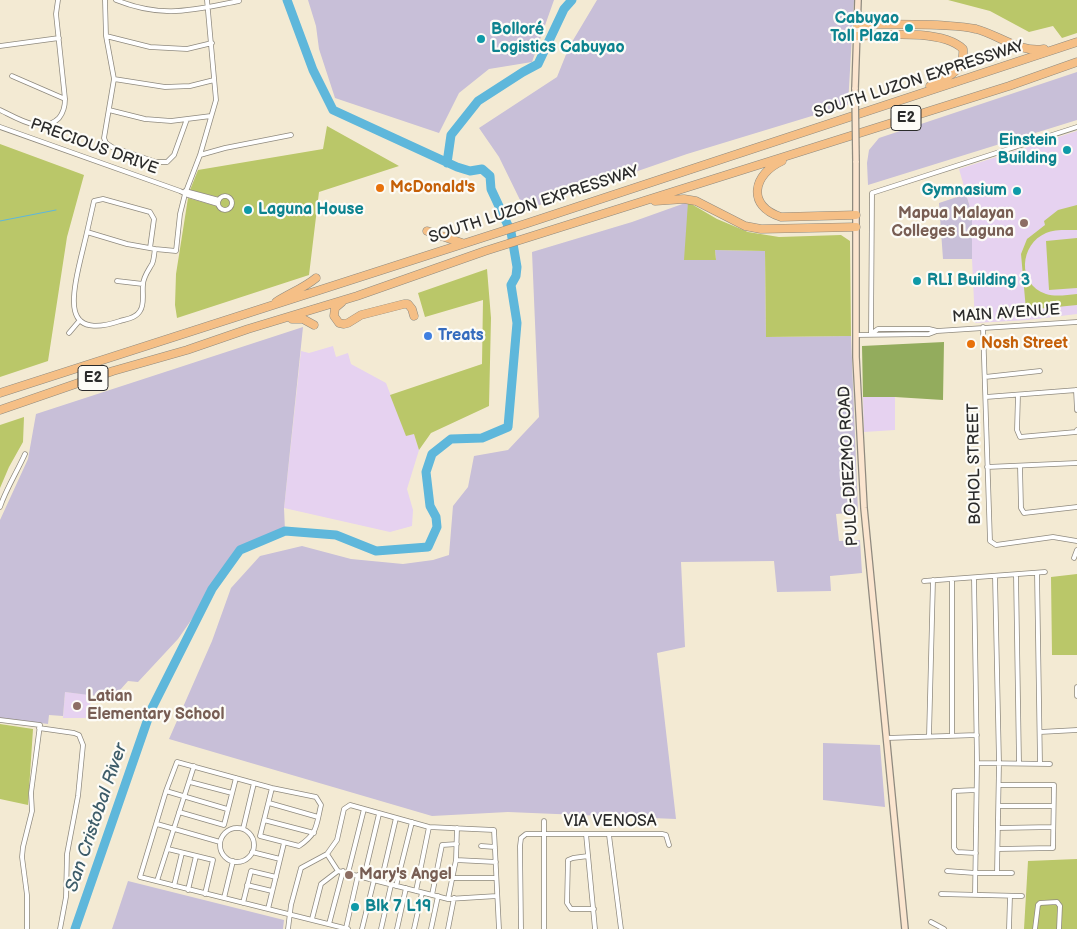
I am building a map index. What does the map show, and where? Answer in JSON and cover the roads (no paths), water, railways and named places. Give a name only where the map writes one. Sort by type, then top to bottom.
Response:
[{"type":"highway","points":[[857,24],[910,24],[962,27],[976,29],[1031,50],[1064,47]]},
{"type":"highway","points":[[857,36],[933,37],[954,42],[964,49],[961,66],[954,72],[908,98]]},
{"type":"highway","name":"SOUTH LUZON EXPRESSWAY","points":[[0,393],[528,223],[1077,42]]},
{"type":"highway","name":"SOUTH LUZON EXPRESSWAY","points":[[0,410],[113,371],[187,350],[270,322],[357,296],[485,251],[1009,86],[1077,62]]},
{"type":"highway","points":[[803,151],[777,163],[765,173],[757,190],[761,206],[771,214],[781,217],[856,215]]},
{"type":"highway","points":[[644,202],[684,199],[696,201],[745,226],[761,230],[856,227]]},
{"type":"highway","points":[[427,231],[462,243]]},
{"type":"highway","points":[[268,307],[286,295],[305,287],[316,278]]},
{"type":"highway","points":[[357,296],[340,303],[335,308],[334,316],[339,323],[348,323],[361,315],[404,304],[411,306],[414,316]]},
{"type":"highway","points":[[270,322],[293,318],[303,319],[314,325]]},
{"type":"main road","name":"PULO-DIEZMO ROAD","points":[[858,0],[855,89],[856,335],[864,508],[905,929]]},
{"type":"street","points":[[0,110],[32,124],[50,124],[60,116],[65,100],[56,14],[58,0]]},
{"type":"street","points":[[105,0],[106,36],[114,79],[104,138],[106,143],[112,147],[156,162],[167,162],[172,159],[187,119]]},
{"type":"street","points":[[116,0],[133,7],[158,12],[178,12],[239,1]]},
{"type":"street","points":[[87,232],[127,244],[176,251],[180,214],[185,192],[200,155],[216,100],[207,0]]},
{"type":"street","points":[[106,36],[150,47],[187,49],[212,43]]},
{"type":"street","points":[[0,46],[59,38]]},
{"type":"street","points":[[12,76],[65,100]]},
{"type":"street","points":[[114,79],[165,88],[190,86],[214,80]]},
{"type":"street","points":[[109,110],[145,119],[171,120],[211,116]]},
{"type":"street","points":[[871,334],[872,193],[1077,126]]},
{"type":"street","name":"PRECIOUS DRIVE","points":[[0,127],[180,191],[219,202]]},
{"type":"street","points":[[200,155],[291,134]]},
{"type":"street","points":[[103,199],[150,212],[154,219],[153,249],[153,262],[142,284],[140,312],[133,318],[103,326],[83,323],[74,309],[75,290],[94,201],[103,199]]},
{"type":"street","points":[[117,281],[142,284]]},
{"type":"street","points":[[69,333],[80,320]]},
{"type":"street","name":"MAIN AVENUE","points":[[856,335],[929,334],[937,331],[983,327],[1077,322]]},
{"type":"street","name":"BOHOL STREET","points":[[983,327],[990,541],[996,545],[1053,537],[1077,541]]},
{"type":"street","points":[[985,377],[1040,371]]},
{"type":"street","points":[[986,397],[1076,390],[1077,410]]},
{"type":"street","points":[[1018,395],[1017,430],[1020,437],[1076,432],[1077,430]]},
{"type":"street","points":[[0,507],[3,496],[25,454]]},
{"type":"street","points":[[987,468],[1077,463]]},
{"type":"street","points":[[1020,466],[1021,508],[1024,513],[1077,507]]},
{"type":"street","points":[[1074,558],[1077,550]]},
{"type":"street","points":[[924,581],[1045,572]]},
{"type":"street","points":[[1037,573],[1040,764]]},
{"type":"street","points":[[1016,575],[1019,763]]},
{"type":"street","points":[[995,576],[1000,763],[997,873]]},
{"type":"street","points":[[974,578],[977,735],[975,895]]},
{"type":"street","points":[[952,579],[952,735]]},
{"type":"street","points":[[929,736],[933,580]]},
{"type":"street","points":[[1077,687],[1077,696]]},
{"type":"street","points":[[0,720],[40,725],[32,793],[32,811],[22,857],[27,895],[27,929]]},
{"type":"street","points":[[39,728],[74,734],[79,736],[83,745],[78,796],[67,854],[66,897],[60,929]]},
{"type":"street","points":[[1040,732],[1077,730]]},
{"type":"street","points":[[887,738],[977,735]]},
{"type":"street","points":[[272,788],[260,836],[299,846],[310,839],[314,833],[321,805],[316,797],[272,788],[177,762],[166,791],[140,877],[347,929],[358,875]]},
{"type":"street","points":[[977,763],[1050,764]]},
{"type":"street","points":[[156,881],[194,766]]},
{"type":"street","points":[[179,812],[224,825],[236,778]]},
{"type":"street","points":[[190,782],[232,793]]},
{"type":"street","points":[[243,828],[254,783]]},
{"type":"street","points":[[998,849],[1053,848],[1054,785],[999,785]]},
{"type":"street","points":[[976,790],[954,791],[954,848],[957,852],[976,853]]},
{"type":"street","points":[[166,791],[227,809]]},
{"type":"street","points":[[268,803],[318,817]]},
{"type":"street","points":[[288,929],[289,915],[301,868],[327,854],[337,840],[344,809],[350,805],[429,827],[494,830],[499,929]]},
{"type":"street","points":[[999,806],[1053,806]]},
{"type":"street","points":[[330,924],[343,871],[364,809]]},
{"type":"street","points":[[364,876],[379,814]]},
{"type":"street","points":[[381,882],[396,818]]},
{"type":"street","points":[[264,820],[314,833]]},
{"type":"street","points":[[544,821],[544,929]]},
{"type":"street","points":[[380,929],[412,822]]},
{"type":"street","points":[[157,824],[220,842]]},
{"type":"street","points":[[416,891],[429,827]]},
{"type":"street","points":[[998,828],[1053,827]]},
{"type":"street","points":[[243,828],[253,839],[252,852],[245,860],[232,861],[222,854],[220,842],[228,830],[243,828]]},
{"type":"street","points":[[448,899],[456,860],[457,828]]},
{"type":"street","name":"VIA VENOSA","points":[[521,929],[521,838],[526,834],[662,834],[666,835],[669,845]]},
{"type":"street","points":[[586,834],[594,909],[594,929]]},
{"type":"street","points":[[609,835],[620,929]]},
{"type":"street","points":[[268,909],[284,843]]},
{"type":"street","points":[[432,895],[442,845],[457,844]]},
{"type":"street","points":[[481,846],[495,847]]},
{"type":"street","points":[[168,849],[213,860],[205,894]]},
{"type":"street","points":[[252,852],[280,859]]},
{"type":"street","points":[[174,886],[182,853]]},
{"type":"street","points":[[327,854],[343,871],[422,893],[448,899],[497,896]]},
{"type":"street","points":[[188,890],[196,856]]},
{"type":"street","points":[[588,856],[568,860],[567,903],[572,909],[594,909]]},
{"type":"street","points":[[456,860],[496,862]]},
{"type":"street","points":[[224,898],[232,861]]},
{"type":"street","points":[[242,903],[251,870],[276,877]]},
{"type":"street","points":[[312,919],[321,884],[343,871]]},
{"type":"street","points":[[947,871],[1012,873]]},
{"type":"street","points":[[452,878],[496,878]]},
{"type":"street","points":[[362,929],[374,880]]},
{"type":"street","points":[[247,885],[272,891]]},
{"type":"street","points":[[397,929],[406,888]]},
{"type":"street","points":[[414,929],[422,893]]},
{"type":"street","points":[[941,894],[1022,896]]},
{"type":"street","points":[[430,929],[438,896]]},
{"type":"street","points":[[1008,929],[1010,896]]},
{"type":"street","points":[[448,929],[454,898]]},
{"type":"street","points":[[1035,929],[1038,905],[1040,903],[1057,902],[1060,906],[1059,929]]},
{"type":"street","points":[[931,922],[944,929]]},
{"type":"waterway","name":"San Cristobal River","points":[[75,929],[151,710],[212,589],[240,550],[285,531],[336,535],[376,551],[428,547],[437,527],[436,517],[430,506],[426,472],[432,454],[451,439],[482,438],[508,427],[517,323],[511,285],[516,276],[517,267],[511,232],[491,189],[490,176],[482,169],[470,171],[457,167],[333,110],[313,70],[287,0]]},
{"type":"waterway","points":[[447,163],[451,135],[478,101],[538,64],[564,9],[572,0]]},
{"type":"waterway","points":[[0,221],[56,210]]},
{"type":"place","name":"Cabuyao Toll Plaza","points":[[909,28]]},
{"type":"place","name":"Bolloré Logistics Cabuyao","points":[[481,39]]},
{"type":"place","name":"Einstein Building","points":[[1067,150]]},
{"type":"place","name":"McDonald's","points":[[380,188]]},
{"type":"place","name":"Gymnasium","points":[[1017,191]]},
{"type":"place","name":"Laguna House","points":[[248,210]]},
{"type":"place","name":"Mapua Malayan Colleges Laguna","points":[[1024,223]]},
{"type":"place","name":"RLI Building 3","points":[[917,281]]},
{"type":"place","name":"Treats","points":[[428,336]]},
{"type":"place","name":"Nosh Street","points":[[971,344]]},
{"type":"place","name":"Latian Elementary School","points":[[77,706]]},
{"type":"place","name":"Mary's Angel","points":[[349,875]]},
{"type":"place","name":"Blk 7 L19","points":[[355,907]]}]
